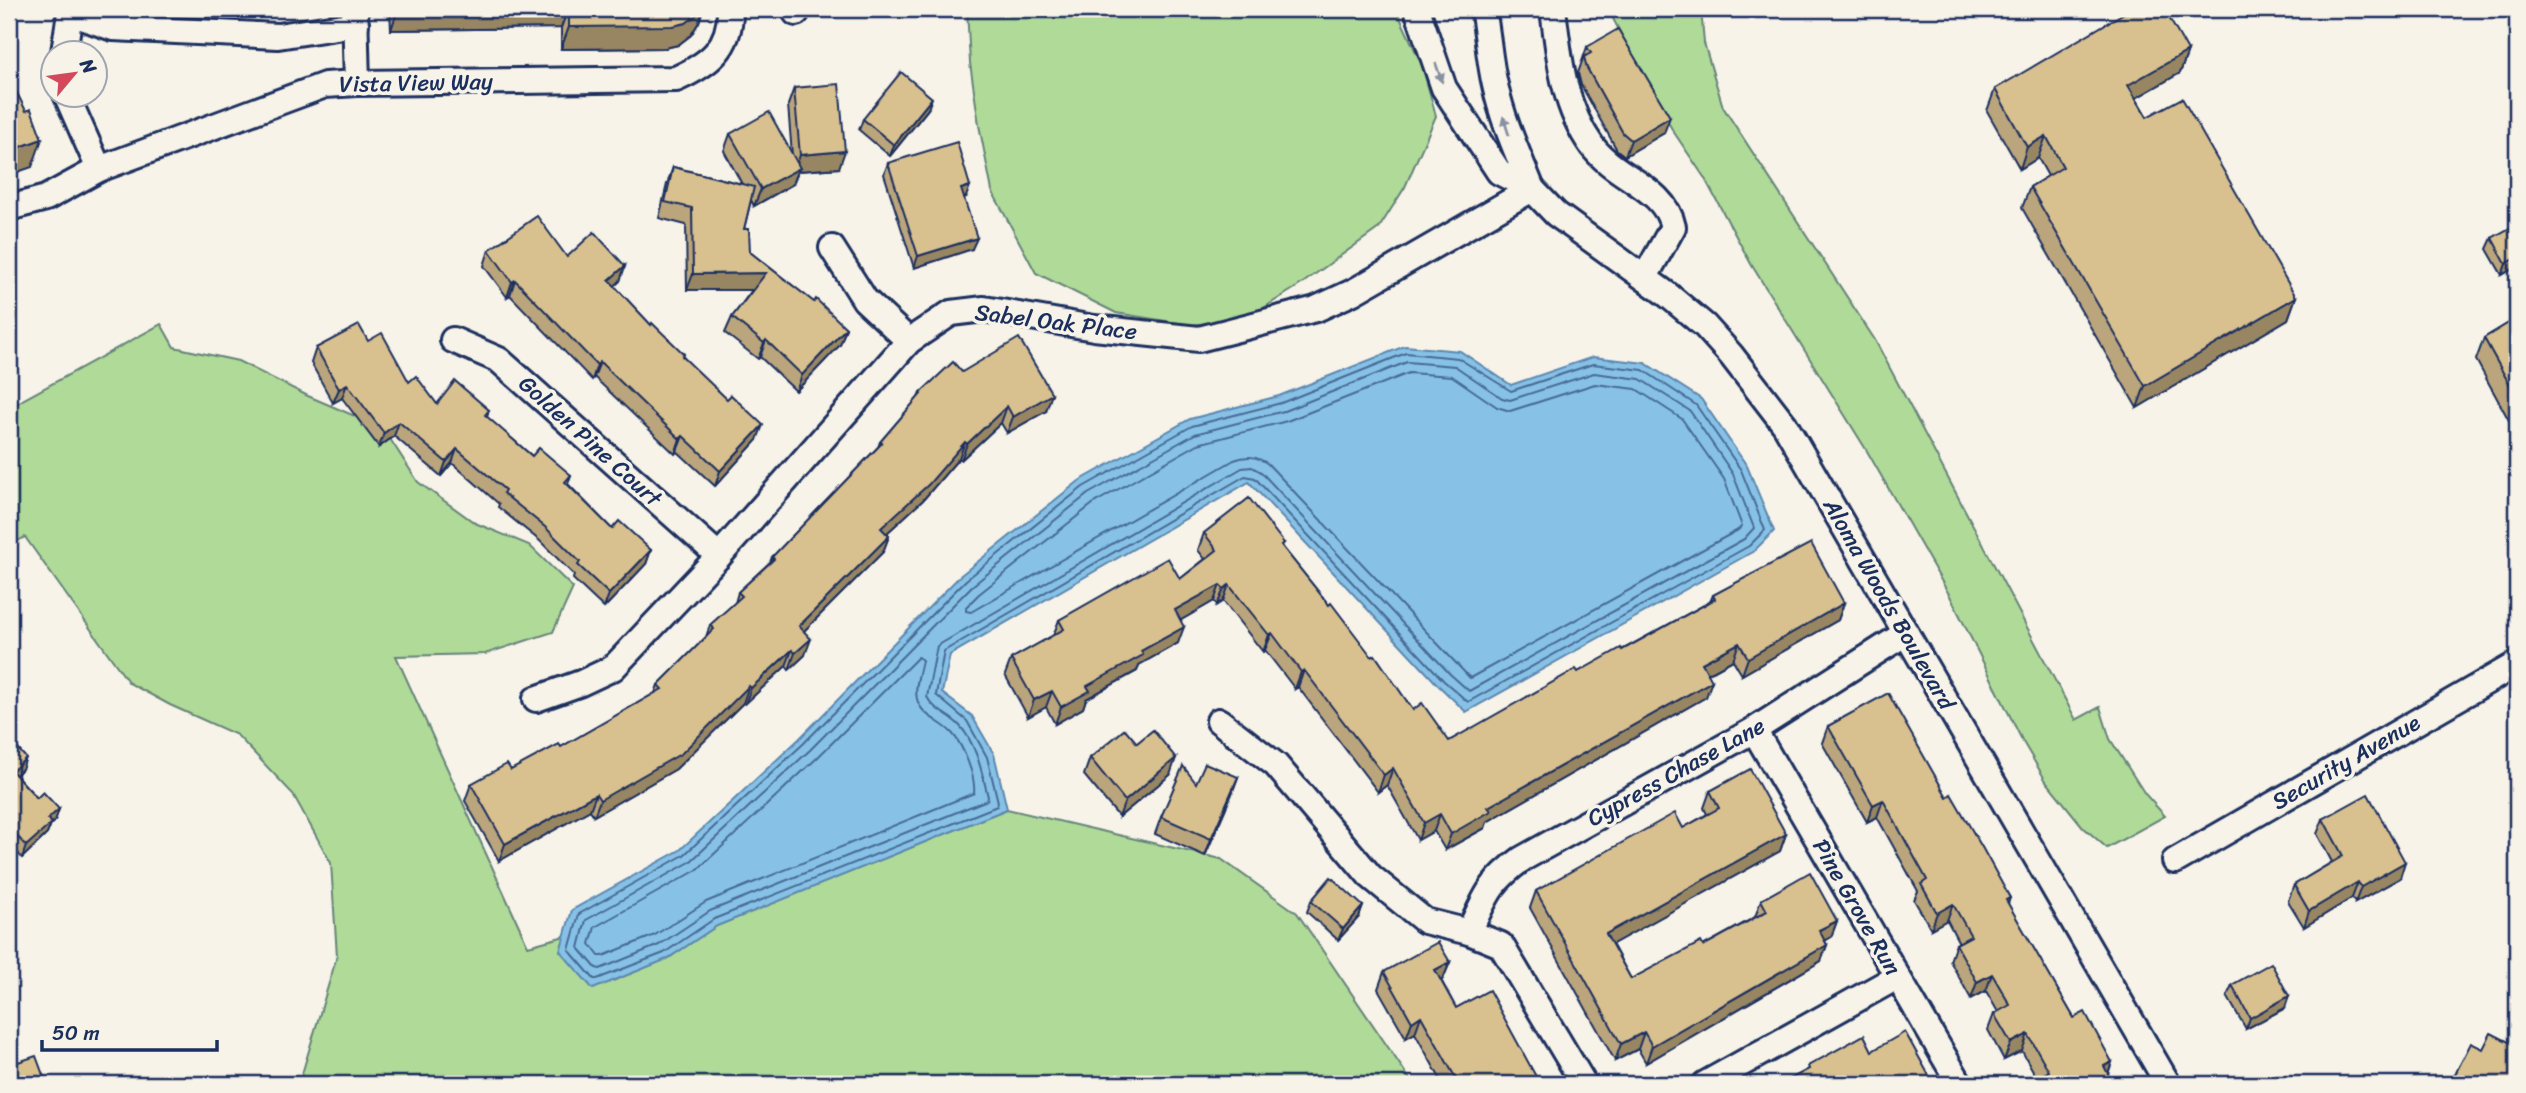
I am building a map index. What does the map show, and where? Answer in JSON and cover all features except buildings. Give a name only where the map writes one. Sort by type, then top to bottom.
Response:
[{"type":"street","name":"Vista View Way","points":[[9,208],[46,198],[88,175],[325,85],[676,79],[701,67],[718,50],[730,22],[730,9]]},
{"type":"street","name":"Aloma Woods Boulevard","points":[[1418,9],[1444,88],[1499,172],[1532,189],[1556,214],[1645,277],[1705,326],[1785,425],[2168,1084]]},
{"type":"street","name":"Aloma Woods Boulevard","points":[[1483,9],[1500,105],[1508,132],[1532,189]]},
{"type":"street","points":[[1553,9],[1563,83],[1575,117],[1592,146],[1606,162],[1654,194],[1671,218],[1673,227],[1645,277]]},
{"type":"street","points":[[66,38],[69,11],[113,27],[278,36],[356,16],[357,83]]},
{"type":"street","points":[[70,108],[88,175]]},
{"type":"street","name":"Sabel Oak Place","points":[[536,699],[613,668],[719,556],[909,341],[951,313],[984,309],[1094,328],[1199,338],[1316,309],[1353,292],[1532,189]]},
{"type":"street","points":[[832,248],[865,300],[909,341]]},
{"type":"street","name":"Golden Pine Court","points":[[453,340],[499,360],[719,556]]},
{"type":"street","name":"Cypress Chase Lane","points":[[1469,932],[1491,885],[1522,859],[1754,730],[1906,633]]},
{"type":"street","name":"Security Avenue","points":[[2175,861],[2517,663]]},
{"type":"street","points":[[1219,721],[1276,765],[1370,876],[1425,921],[1469,932],[1501,945],[1584,1084]]},
{"type":"street","name":"Pine Grove Run","points":[[1754,730],[1960,1084]]},
{"type":"street","points":[[1706,1084],[1897,977]]},
{"type":"green space","points":[[967,9],[1396,9],[1422,65],[1436,116],[1405,187],[1379,228],[1300,285],[1257,312],[1191,325],[1116,313],[1036,273],[992,191],[970,63]]},
{"type":"green space","points":[[1608,9],[1701,9],[1704,43],[1723,107],[1875,340],[2076,720],[2100,707],[2110,739],[2145,794],[2165,816],[2107,848],[2083,827],[2046,781],[2023,742],[1950,596],[1867,451],[1751,264],[1704,177],[1673,131]]},
{"type":"green space","points":[[161,324],[174,347],[238,361],[308,396],[383,428],[418,482],[475,523],[529,545],[573,588],[553,632],[485,654],[396,656],[528,946],[565,936],[561,951],[667,959],[716,926],[1007,809],[1221,859],[1297,913],[1413,1084],[299,1084],[337,956],[331,863],[293,794],[237,735],[129,683],[25,537],[9,546],[9,409]]},
{"type":"water","points":[[1405,346],[1460,351],[1511,385],[1593,357],[1645,363],[1701,399],[1747,466],[1774,531],[1754,551],[1466,712],[1249,482],[950,655],[942,693],[972,716],[994,754],[1007,809],[717,926],[667,959],[593,989],[560,951],[572,910],[680,850],[799,739],[961,575],[1079,481],[1190,419],[1279,396]]}]
